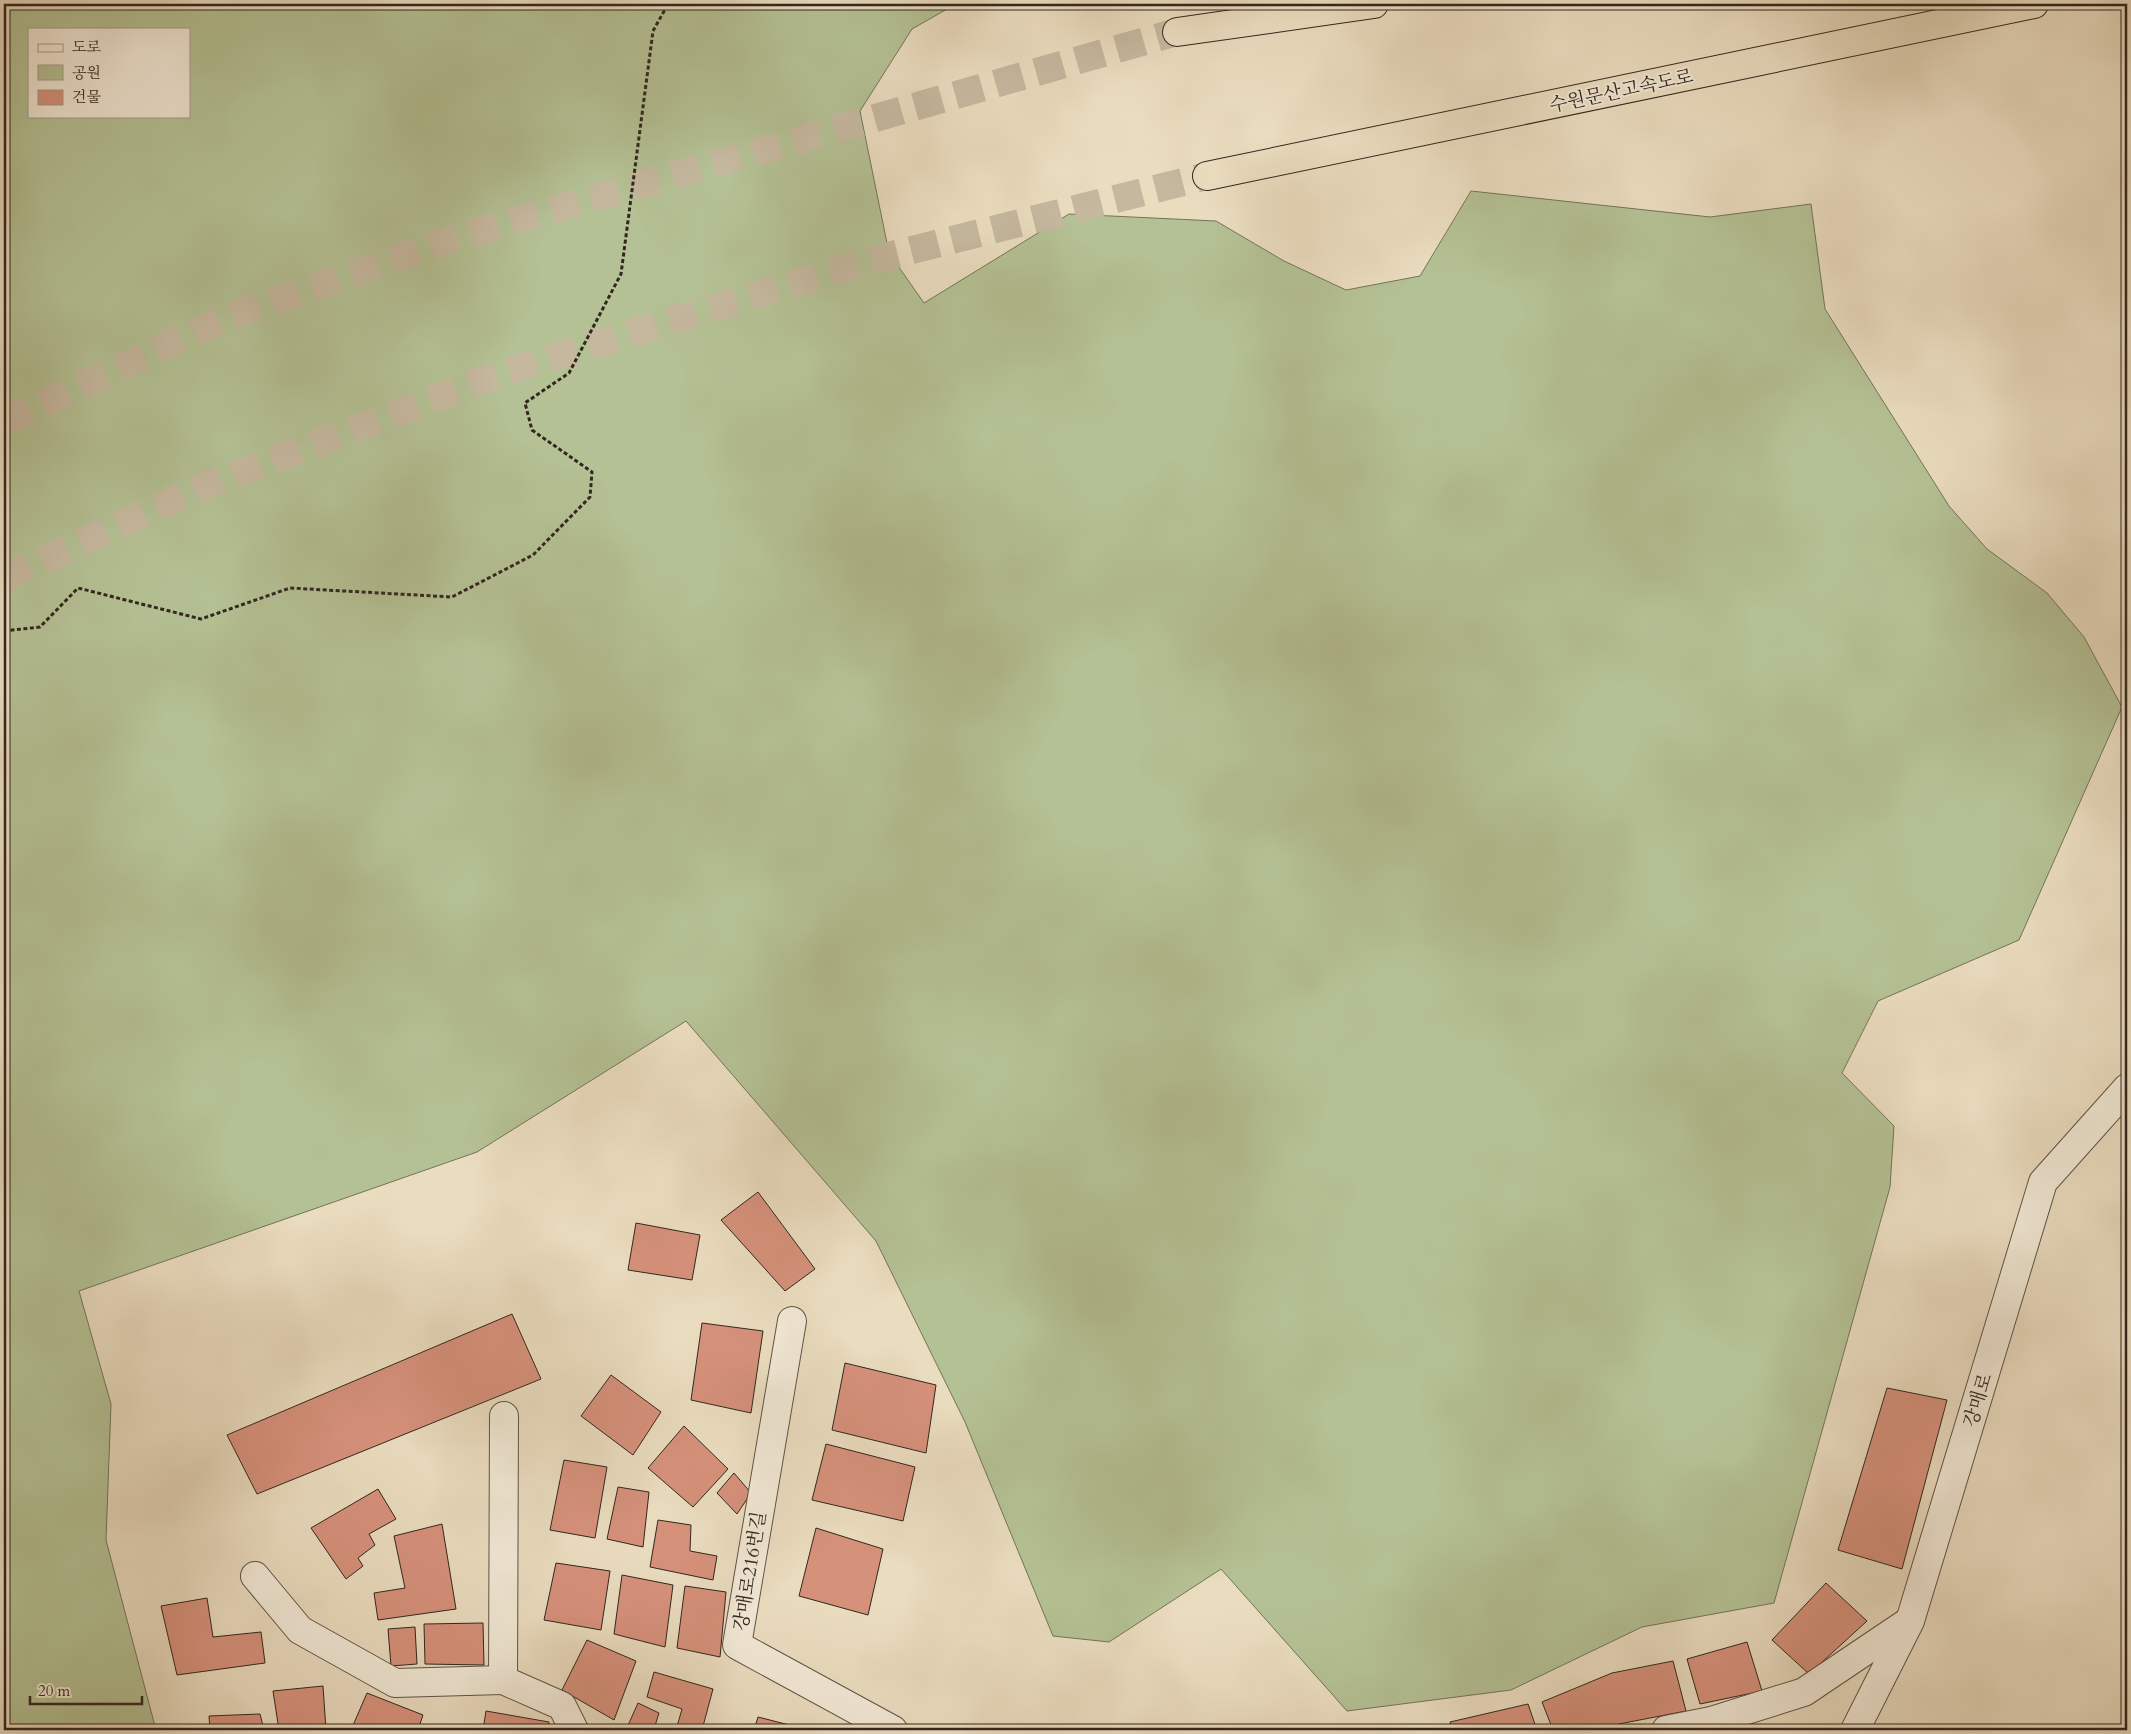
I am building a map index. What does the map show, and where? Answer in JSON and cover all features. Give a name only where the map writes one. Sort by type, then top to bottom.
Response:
[{"type":"highway","points":[[1176,32],[1374,4]]},
{"type":"highway","name":"수원문산고속도로","points":[[1207,176],[2034,4]]},
{"type":"street","name":"강매로","points":[[1855,1730],[1910,1621],[2043,1182],[2127,1088]]},
{"type":"street","name":"강매로216번길","points":[[792,1321],[737,1645],[893,1730]]},
{"type":"street","points":[[504,1416],[504,1680]]},
{"type":"street","points":[[255,1576],[300,1630],[395,1683],[504,1680],[562,1706],[574,1730]]},
{"type":"street","points":[[1666,1730],[1711,1721],[1804,1692],[1910,1621]]},
{"type":"path","points":[[4,631],[40,627],[78,588],[201,619],[290,588],[452,597],[533,555],[590,497],[592,472],[532,430],[525,404],[569,373],[621,274],[653,32],[668,4]]},
{"type":"green space","points":[[4,4],[956,4],[912,29],[860,111],[889,253],[924,303],[1069,214],[1216,221],[1284,261],[1346,290],[1420,276],[1471,191],[1710,217],[1811,204],[1825,309],[1949,506],[1987,549],[2047,593],[2084,637],[2122,707],[2019,940],[1878,1001],[1842,1073],[1894,1126],[1890,1187],[1774,1603],[1642,1627],[1511,1690],[1347,1711],[1221,1569],[1109,1642],[1053,1636],[965,1422],[876,1241],[686,1021],[477,1152],[79,1291],[111,1404],[106,1540],[156,1730],[4,1730]]},
{"type":"building","points":[[758,1192],[815,1269],[785,1291],[721,1220]]},
{"type":"building","points":[[636,1223],[700,1235],[692,1280],[628,1270]]},
{"type":"building","points":[[512,1314],[541,1379],[257,1494],[227,1435]]},
{"type":"building","points":[[702,1323],[763,1331],[751,1413],[691,1400]]},
{"type":"building","points":[[845,1363],[936,1385],[926,1453],[832,1430]]},
{"type":"building","points":[[611,1375],[661,1412],[633,1455],[581,1416]]},
{"type":"building","points":[[1887,1388],[1947,1400],[1902,1569],[1838,1550]]},
{"type":"building","points":[[684,1426],[728,1469],[693,1507],[648,1468]]},
{"type":"building","points":[[826,1444],[915,1467],[903,1521],[812,1500]]},
{"type":"building","points":[[564,1460],[607,1467],[595,1538],[550,1530]]},
{"type":"building","points":[[734,1473],[751,1493],[737,1514],[717,1493]]},
{"type":"building","points":[[618,1487],[649,1492],[643,1547],[607,1539]]},
{"type":"building","points":[[378,1489],[396,1519],[369,1534],[375,1545],[358,1558],[363,1566],[346,1579],[311,1528]]},
{"type":"building","points":[[658,1520],[691,1525],[690,1551],[717,1556],[713,1580],[650,1567]]},
{"type":"building","points":[[442,1524],[456,1609],[378,1620],[374,1593],[405,1588],[394,1536]]},
{"type":"building","points":[[816,1528],[883,1549],[868,1615],[799,1596]]},
{"type":"building","points":[[556,1563],[610,1571],[601,1630],[544,1620]]},
{"type":"building","points":[[622,1575],[673,1585],[665,1647],[614,1634]]},
{"type":"building","points":[[1826,1583],[1867,1621],[1809,1674],[1772,1640]]},
{"type":"building","points":[[685,1586],[726,1592],[720,1657],[677,1648]]},
{"type":"building","points":[[207,1598],[213,1637],[261,1632],[265,1663],[177,1675],[161,1606]]},
{"type":"building","points":[[483,1623],[484,1665],[425,1664],[424,1624]]},
{"type":"building","points":[[415,1627],[417,1664],[391,1666],[388,1629]]},
{"type":"building","points":[[587,1640],[636,1661],[614,1720],[562,1690]]},
{"type":"building","points":[[1747,1642],[1762,1691],[1700,1704],[1687,1659]]},
{"type":"building","points":[[1673,1661],[1686,1711],[1588,1730],[1553,1730],[1542,1702],[1612,1673]]},
{"type":"building","points":[[654,1672],[713,1689],[702,1730],[676,1730],[682,1709],[647,1697]]},
{"type":"building","points":[[323,1686],[326,1730],[279,1730],[273,1691]]},
{"type":"building","points":[[367,1693],[423,1715],[418,1730],[351,1730]]},
{"type":"building","points":[[638,1703],[659,1713],[654,1729],[657,1730],[626,1730]]},
{"type":"building","points":[[1528,1704],[1537,1730],[1452,1730],[1450,1722]]},
{"type":"building","points":[[486,1711],[549,1722],[547,1730],[483,1730]]},
{"type":"building","points":[[260,1714],[264,1730],[210,1730],[209,1716]]},
{"type":"building","points":[[758,1717],[809,1730],[754,1730]]},
{"type":"tunnel","points":[[4,422],[216,322],[454,238],[1177,32]]},
{"type":"tunnel","points":[[4,578],[204,486],[507,371],[868,261],[1207,176]]}]
